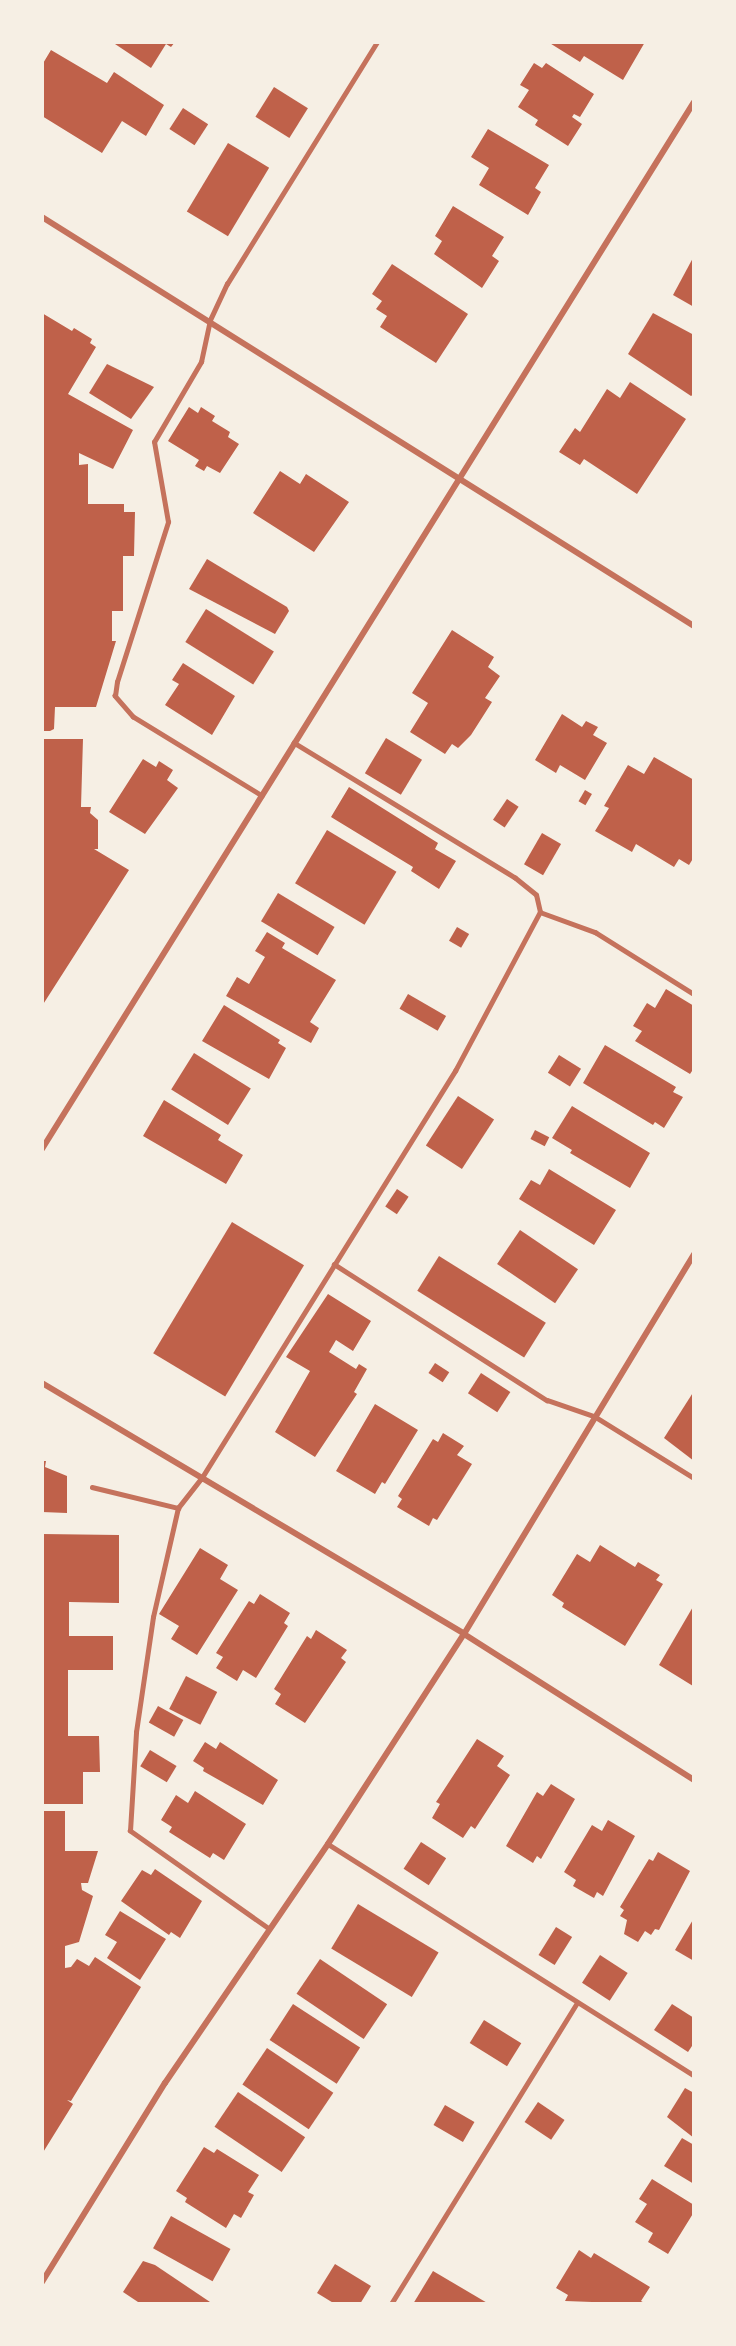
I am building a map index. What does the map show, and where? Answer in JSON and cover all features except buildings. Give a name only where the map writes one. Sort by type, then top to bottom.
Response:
[{"type":"street","points":[[42,1149],[694,102]]},
{"type":"street","points":[[42,217],[210,320],[694,626]]},
{"type":"street","points":[[42,2282],[165,2083],[328,1844],[464,1634],[694,1254]]},
{"type":"street","points":[[42,1383],[464,1634],[694,1780]]},
{"type":"lane","points":[[262,796],[133,717],[115,696],[168,522],[154,442],[201,362],[210,320],[227,284],[376,42]]},
{"type":"lane","points":[[269,1929],[130,1831],[136,1732],[148,1652],[178,1508],[201,1479],[455,1071],[540,912],[536,896],[515,878],[294,743]]},
{"type":"lane","points":[[540,912],[595,932],[694,994]]},
{"type":"lane","points":[[334,1264],[547,1400],[594,1416],[694,1478]]},
{"type":"lane","points":[[92,1487],[178,1508]]},
{"type":"lane","points":[[328,1844],[694,2075]]},
{"type":"lane","points":[[391,2304],[577,2002]]}]
